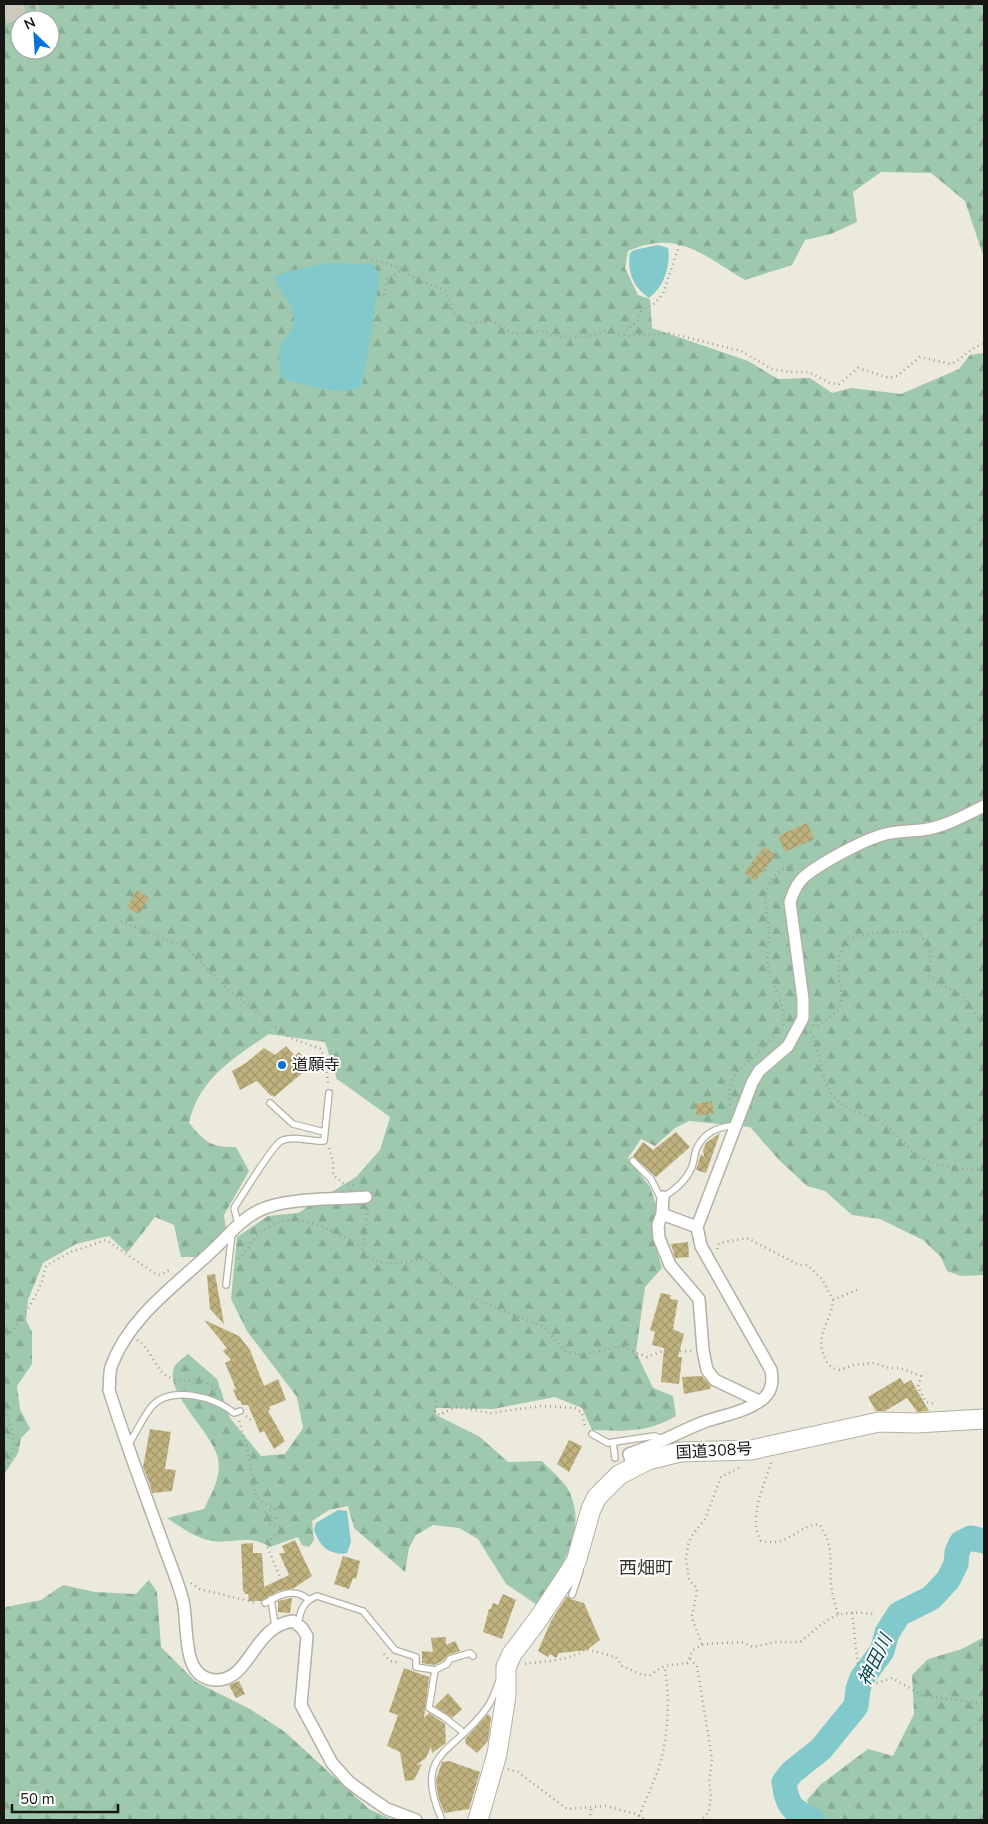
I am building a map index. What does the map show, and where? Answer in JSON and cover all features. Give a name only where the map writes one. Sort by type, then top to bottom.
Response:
[{"type":"highway","name":"国道308号","points":[[478,1820],[500,1740],[506,1675],[512,1654],[576,1562],[591,1509],[607,1485],[633,1466],[680,1452],[750,1450],[785,1444],[879,1422],[950,1422],[984,1419]]},
{"type":"street","points":[[633,1466],[629,1454],[666,1440],[704,1422],[745,1410],[766,1397],[774,1382],[771,1370],[701,1246],[697,1228],[736,1123],[759,1071],[788,1046],[801,1024],[804,999],[790,902],[794,889],[805,876],[848,850],[879,835],[909,829],[927,829],[950,822],[984,806]]},
{"type":"street","points":[[366,1197],[286,1203],[259,1210],[235,1227],[138,1321],[111,1369],[109,1390],[183,1602],[190,1663],[202,1677],[214,1680],[227,1680],[236,1674],[270,1629],[280,1623],[292,1621],[298,1625],[307,1636],[301,1704],[332,1763],[350,1782],[387,1809],[416,1820]]},
{"type":"street","points":[[663,1197],[662,1214],[658,1225],[663,1249],[674,1270],[700,1299],[702,1343],[707,1370],[715,1380],[759,1401]]},
{"type":"street","points":[[662,1214],[697,1228]]},
{"type":"lane","points":[[226,1285],[235,1227],[234,1208],[272,1149],[282,1141],[300,1139],[324,1141],[329,1092]]},
{"type":"lane","points":[[270,1103],[293,1124],[324,1132]]},
{"type":"lane","points":[[633,1161],[648,1175],[663,1197],[677,1188],[684,1180],[692,1165],[696,1151],[707,1135],[715,1130],[736,1123]]},
{"type":"lane","points":[[128,1445],[153,1405],[170,1396],[200,1396],[237,1412]]},
{"type":"lane","points":[[592,1434],[608,1443],[654,1436],[666,1440]]},
{"type":"lane","points":[[613,1442],[615,1458]]},
{"type":"lane","points":[[572,1595],[585,1558],[580,1549]]},
{"type":"lane","points":[[265,1602],[287,1593],[301,1594],[308,1599]]},
{"type":"lane","points":[[298,1625],[301,1609],[308,1599],[317,1596],[364,1611],[395,1650],[416,1657],[416,1667],[435,1670],[448,1664],[450,1659],[470,1653],[473,1656]]},
{"type":"lane","points":[[271,1599],[274,1626]]},
{"type":"lane","points":[[435,1670],[429,1708],[464,1733]]},
{"type":"lane","points":[[442,1820],[431,1790],[433,1766],[442,1753],[489,1706],[501,1677],[506,1675]]},
{"type":"path","points":[[624,335],[628,328],[639,320],[641,311],[655,304],[663,294],[682,237]]},
{"type":"path","points":[[367,258],[402,270],[418,280],[446,291],[454,315],[468,323],[491,321],[515,334],[544,330],[552,336],[587,338],[605,331],[624,335],[668,333],[689,336],[741,350],[772,369],[809,372],[830,383],[840,384],[858,368],[889,378],[897,376],[920,357],[951,364],[961,359],[974,346],[984,344]]},
{"type":"path","points":[[384,295],[387,279],[402,270]]},
{"type":"path","points":[[736,1123],[731,1111],[729,1085],[742,1065],[763,1048],[783,1024],[785,1015],[783,1003],[768,968],[769,931],[764,902],[767,889],[771,878],[786,868],[805,863]]},
{"type":"path","points":[[122,921],[187,948],[228,990],[290,1038],[321,1049],[325,1059],[329,1092]]},
{"type":"path","points":[[801,1024],[818,1026],[841,1006],[838,973],[840,952],[847,939],[871,933],[918,931],[931,953],[928,974],[938,983],[962,996],[984,1025]]},
{"type":"path","points":[[801,1024],[808,1029],[814,1038],[828,1086],[833,1096],[843,1104],[890,1128],[921,1158],[960,1169],[984,1169]]},
{"type":"path","points":[[324,1141],[333,1161],[333,1174],[342,1183],[351,1183],[362,1188],[366,1197],[368,1207],[362,1251],[368,1257],[393,1265],[427,1260],[462,1294],[544,1327],[565,1350],[573,1353],[583,1355],[621,1346],[647,1357],[663,1352],[695,1351],[702,1343]]},
{"type":"path","points":[[227,1272],[249,1249],[252,1241],[262,1231],[287,1220],[302,1220],[319,1225],[362,1247]]},
{"type":"path","points":[[719,1257],[717,1250],[719,1243],[747,1238],[800,1265],[807,1265],[822,1280],[832,1300],[821,1340],[824,1356],[829,1366],[840,1370],[852,1365],[874,1362],[888,1368],[900,1368],[921,1376],[918,1387],[926,1402],[940,1405],[947,1413],[950,1422]]},
{"type":"path","points":[[4,1340],[14,1330],[32,1301],[42,1281],[47,1265],[71,1252],[106,1240],[125,1255],[160,1275],[192,1260],[201,1261]]},
{"type":"path","points":[[832,1300],[859,1289]]},
{"type":"path","points":[[128,1337],[139,1341],[150,1350],[156,1366],[166,1375],[184,1381],[200,1378],[221,1392],[237,1412],[253,1422]]},
{"type":"path","points":[[437,1401],[435,1412],[439,1415],[456,1407],[491,1413],[541,1406],[574,1408],[580,1410],[586,1430],[592,1434]]},
{"type":"path","points":[[4,1410],[13,1431],[14,1440],[12,1456],[4,1470]]},
{"type":"path","points":[[237,1412],[247,1446],[255,1492],[259,1500],[275,1509],[264,1512],[276,1518],[269,1524],[283,1528],[269,1540],[267,1546],[287,1593]]},
{"type":"path","points":[[785,1444],[770,1464],[756,1520],[758,1537],[760,1541],[768,1543],[787,1540],[801,1530],[819,1524],[827,1536],[832,1551],[832,1591],[838,1614]]},
{"type":"path","points":[[702,1644],[692,1614],[697,1592],[696,1587],[689,1580],[686,1559],[688,1545],[691,1537],[705,1518],[721,1478],[738,1468],[746,1467]]},
{"type":"path","points":[[176,1582],[188,1580],[200,1589],[250,1602],[265,1602]]},
{"type":"path","points":[[852,1613],[858,1665],[874,1684],[892,1678],[922,1696],[984,1704]]},
{"type":"path","points":[[506,1675],[523,1664],[550,1662],[586,1649],[616,1657],[622,1666],[642,1675],[650,1675],[664,1666],[687,1663],[693,1650],[702,1644],[741,1642],[753,1647],[776,1642],[800,1642],[828,1618],[838,1614],[874,1614]]},
{"type":"path","points":[[382,1647],[390,1661],[416,1667]]},
{"type":"path","points":[[690,1659],[697,1666],[712,1759],[709,1782],[711,1794],[709,1812],[701,1820]]},
{"type":"path","points":[[639,1816],[657,1772],[666,1734],[667,1680],[664,1666]]},
{"type":"path","points":[[500,1740],[504,1749],[506,1767],[518,1772],[567,1809],[606,1806],[646,1820]]},
{"type":"path","points":[[589,1820],[592,1807]]},
{"type":"green space","points":[[4,4],[984,4],[984,258],[965,201],[931,173],[881,172],[853,192],[857,222],[831,234],[805,240],[792,265],[745,280],[690,248],[677,244],[662,243],[646,245],[628,251],[625,268],[638,295],[650,299],[652,328],[748,361],[778,379],[810,378],[832,393],[851,388],[901,394],[959,369],[970,355],[984,353],[984,1275],[961,1276],[947,1271],[941,1257],[923,1240],[880,1219],[852,1215],[825,1191],[807,1186],[780,1161],[750,1127],[689,1121],[675,1128],[655,1146],[641,1139],[628,1158],[650,1187],[657,1208],[652,1234],[662,1268],[645,1287],[636,1352],[653,1388],[673,1396],[676,1416],[655,1426],[636,1430],[592,1430],[582,1408],[555,1397],[493,1409],[436,1408],[436,1415],[480,1437],[508,1462],[542,1461],[568,1489],[575,1508],[573,1538],[561,1566],[537,1605],[506,1584],[478,1539],[459,1528],[433,1525],[416,1535],[409,1548],[405,1572],[354,1528],[348,1506],[329,1510],[312,1521],[314,1540],[309,1547],[302,1545],[298,1537],[270,1547],[248,1540],[221,1542],[200,1538],[167,1518],[204,1509],[216,1483],[219,1469],[213,1445],[177,1391],[173,1381],[174,1368],[188,1354],[217,1379],[230,1418],[261,1456],[285,1454],[303,1428],[297,1397],[247,1331],[231,1299],[237,1237],[268,1216],[298,1213],[356,1177],[380,1150],[390,1117],[337,1079],[325,1042],[269,1034],[231,1061],[209,1081],[194,1107],[189,1123],[204,1139],[214,1145],[236,1147],[249,1171],[224,1215],[226,1229],[197,1257],[181,1257],[174,1225],[155,1217],[127,1253],[109,1236],[76,1244],[43,1263],[28,1300],[26,1320],[32,1332],[32,1364],[17,1386],[20,1409],[30,1429],[21,1438],[18,1453],[4,1475]]},
{"type":"green space","points":[[149,1580],[157,1592],[161,1647],[196,1682],[250,1709],[285,1732],[369,1809],[393,1820],[4,1820],[4,1611],[6,1607],[41,1600],[63,1585],[95,1592],[136,1594]]},
{"type":"green space","points":[[984,1637],[984,1820],[823,1820],[811,1813],[807,1800],[820,1785],[868,1749],[893,1756],[914,1714],[912,1675],[928,1659],[962,1649]]},
{"type":"water","points":[[658,245],[668,248],[667,268],[659,288],[649,298],[643,294],[632,278],[629,266],[630,253],[634,250]]},
{"type":"water","points":[[371,262],[380,276],[362,387],[343,391],[333,390],[282,379],[279,353],[281,345],[292,328],[294,314],[274,276],[321,265],[336,263],[358,265]]},
{"type":"water","points":[[338,1510],[347,1511],[351,1542],[347,1553],[341,1554],[326,1549],[319,1541],[314,1530],[316,1523]]},
{"type":"building","points":[[807,823],[814,839],[785,852],[778,836]]},
{"type":"building","points":[[764,847],[776,855],[755,881],[744,873]]},
{"type":"building","points":[[137,890],[149,898],[139,914],[127,907]]},
{"type":"building","points":[[286,1046],[295,1056],[299,1052],[310,1064],[305,1068],[307,1069],[274,1097],[257,1081],[240,1090],[232,1071],[246,1063],[264,1048],[275,1055]]},
{"type":"building","points":[[712,1101],[714,1113],[697,1116],[695,1104]]},
{"type":"building","points":[[676,1132],[690,1147],[656,1177],[633,1156],[643,1142],[653,1150]]},
{"type":"building","points":[[720,1133],[706,1173],[696,1170],[701,1154],[704,1157],[703,1150],[706,1143]]},
{"type":"building","points":[[688,1242],[689,1257],[675,1258],[671,1244]]},
{"type":"building","points":[[215,1274],[224,1324],[210,1309],[207,1275]]},
{"type":"building","points":[[661,1293],[671,1295],[670,1299],[678,1300],[673,1329],[684,1334],[678,1357],[682,1357],[679,1384],[661,1382],[664,1348],[652,1345],[655,1332],[650,1330]]},
{"type":"building","points":[[204,1320],[239,1336],[250,1350],[264,1386],[278,1379],[286,1400],[269,1407],[270,1410],[268,1411],[285,1441],[274,1449],[264,1431],[260,1433],[248,1405],[242,1405],[240,1400],[238,1401],[233,1390],[236,1389],[225,1363],[231,1360],[223,1351],[227,1348]]},
{"type":"building","points":[[702,1376],[711,1386],[710,1389],[684,1394],[682,1377]]},
{"type":"building","points":[[900,1378],[904,1384],[911,1380],[929,1411],[917,1412],[907,1398],[885,1411],[876,1411],[868,1397]]},
{"type":"building","points":[[150,1429],[171,1432],[165,1469],[176,1470],[172,1491],[152,1493],[143,1467]]},
{"type":"building","points":[[569,1440],[582,1446],[569,1472],[557,1464]]},
{"type":"building","points":[[295,1540],[312,1576],[294,1588],[279,1591],[261,1601],[249,1601],[248,1594],[245,1594],[243,1590],[241,1544],[253,1543],[253,1553],[262,1553],[264,1587],[289,1575],[279,1553],[285,1553],[282,1546]]},
{"type":"building","points":[[343,1556],[360,1561],[356,1579],[353,1578],[349,1589],[334,1584]]},
{"type":"building","points":[[503,1594],[516,1600],[502,1639],[483,1632],[489,1609],[491,1609],[493,1603],[498,1605]]},
{"type":"building","points":[[567,1596],[570,1599],[584,1603],[600,1640],[587,1650],[559,1653],[556,1658],[550,1654],[548,1657],[538,1651],[551,1621]]},
{"type":"building","points":[[292,1598],[290,1613],[278,1612],[278,1601]]},
{"type":"building","points":[[446,1637],[446,1645],[455,1641],[460,1651],[448,1655],[444,1660],[434,1665],[422,1663],[422,1651],[433,1652],[431,1638]]},
{"type":"building","points":[[404,1668],[429,1677],[424,1718],[429,1713],[445,1724],[446,1743],[432,1753],[431,1746],[426,1758],[416,1765],[422,1764],[414,1780],[405,1781],[400,1752],[387,1746],[398,1715],[389,1712]]},
{"type":"building","points":[[239,1681],[245,1694],[236,1698],[229,1685]]},
{"type":"building","points":[[448,1693],[462,1709],[452,1718],[435,1706]]},
{"type":"building","points":[[488,1714],[491,1717],[488,1741],[477,1753],[466,1744],[465,1739]]},
{"type":"building","points":[[449,1761],[480,1772],[469,1809],[444,1813],[438,1796],[436,1780],[442,1762]]},
{"type":"waterway","name":"神田川","points":[[813,1820],[792,1807],[787,1797],[784,1782],[792,1772],[821,1749],[856,1706],[858,1689],[862,1678],[882,1651],[887,1633],[899,1614],[931,1598],[948,1580],[956,1564],[957,1552],[961,1543],[971,1538],[984,1541]]},
{"type":"tunnel","points":[[4,13],[38,4]]},
{"type":"place","name":"道願寺","points":[[282,1065]]},
{"type":"district","name":"西畑町","points":[[646,1568]]}]
